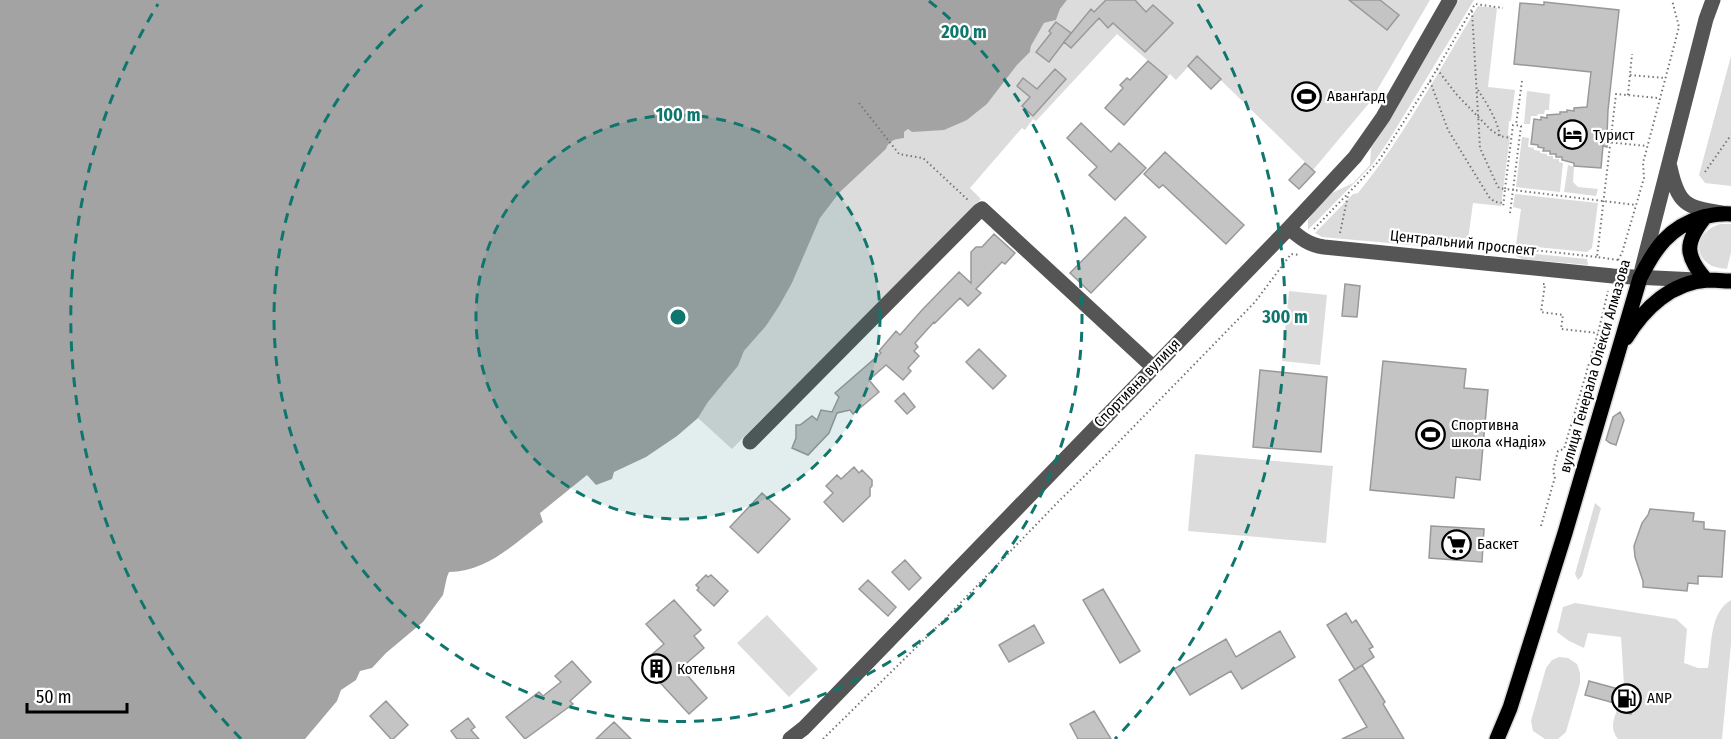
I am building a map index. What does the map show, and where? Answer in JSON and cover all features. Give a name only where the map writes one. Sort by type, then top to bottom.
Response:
[{"type":"main road","points":[[1640,278],[1651,256],[1673,231],[1689,221],[1726,214]]},
{"type":"main road","points":[[1617,353],[1641,317],[1663,295],[1684,285],[1706,280],[1692,263],[1690,248],[1693,234],[1705,217]]},
{"type":"main road","name":"вулиця Генерала Олекси Алмазова","points":[[1497,739],[1510,708],[1565,532],[1640,278]]},
{"type":"main road","name":"Центральний проспект","points":[[1706,280],[1731,281]]},
{"type":"street","name":"Спортивна вулиця","points":[[790,739],[804,728],[1354,157],[1383,117],[1450,0]]},
{"type":"street","name":"вулиця Генерала Олекси Алмазова","points":[[1640,278],[1706,19],[1713,0]]},
{"type":"street","points":[[1669,164],[1678,194],[1685,202],[1694,208],[1726,214]]},
{"type":"street","points":[[750,442],[982,209],[1153,367]]},
{"type":"street","name":"Центральний проспект","points":[[1288,228],[1303,248],[1312,245],[1640,278],[1706,280]]},
{"type":"path","points":[[1616,268],[1644,178],[1642,163],[1679,27],[1672,0]]},
{"type":"path","points":[[822,739],[944,620],[1108,453],[1254,302],[1291,254],[1303,248],[1349,192],[1378,162],[1430,81],[1475,4],[1503,8]]},
{"type":"path","points":[[1472,10],[1480,148],[1499,188],[1636,205]]},
{"type":"path","points":[[1628,95],[1632,54]]},
{"type":"path","points":[[1437,69],[1457,95],[1491,130],[1500,136],[1511,138]]},
{"type":"path","points":[[1630,75],[1665,78]]},
{"type":"path","points":[[1430,81],[1448,130],[1489,197],[1495,202],[1504,203]]},
{"type":"path","points":[[1503,208],[1511,138],[1513,125],[1516,125],[1522,81]]},
{"type":"path","points":[[1476,87],[1490,108],[1500,136]]},
{"type":"path","points":[[1618,260],[1597,257],[1616,94],[1660,98]]},
{"type":"path","points":[[859,103],[899,154],[923,158],[979,211]]},
{"type":"path","points":[[1510,213],[1521,126],[1516,125]]},
{"type":"path","points":[[1705,172],[1731,135]]},
{"type":"path","points":[[1609,142],[1647,146]]},
{"type":"path","points":[[1340,236],[1349,192]]},
{"type":"path","points":[[1291,254],[1303,248]]},
{"type":"path","points":[[1534,283],[1545,284],[1541,312],[1563,315],[1562,329],[1598,333]]},
{"type":"path","points":[[1541,526],[1555,477],[1552,471],[1558,451],[1564,449],[1608,291]]},
{"type":"shaded area","points":[[0,0],[1067,0],[1056,20],[1044,23],[1030,52],[987,104],[967,120],[944,130],[912,132],[908,129],[904,132],[904,138],[891,142],[840,192],[820,218],[792,283],[779,306],[766,326],[744,351],[738,366],[708,402],[698,418],[677,436],[646,457],[614,472],[612,479],[596,485],[587,475],[540,513],[543,522],[500,555],[476,567],[449,572],[443,595],[423,622],[372,668],[360,671],[356,680],[341,690],[337,701],[305,739],[0,739]]},
{"type":"shaded area","points":[[1067,0],[1430,0],[1370,102],[1313,170],[1197,57],[1176,80],[1170,74],[1167,77],[1117,34],[1036,121],[1033,119],[1025,130],[1022,128],[970,188],[981,199],[732,449],[698,418],[708,402],[738,366],[744,351],[766,326],[792,283],[820,218],[840,192],[891,142],[904,138],[904,132],[908,129],[913,132],[967,120],[987,104],[1030,52],[1044,23],[1056,20]]},
{"type":"shaded area","points":[[1459,0],[1474,0],[1389,140],[1372,165],[1308,230],[1308,220],[1313,212],[1332,193],[1353,183],[1370,165],[1371,148]]},
{"type":"shaded area","points":[[1478,6],[1497,8],[1488,87],[1515,90],[1511,121],[1509,121],[1508,135],[1510,136],[1501,206],[1473,203],[1466,250],[1322,237],[1315,233],[1353,194],[1358,193],[1391,149]]},
{"type":"shaded area","points":[[1731,56],[1731,186],[1705,183],[1699,175]]},
{"type":"shaded area","points":[[1527,91],[1550,94],[1549,110],[1545,110],[1544,114],[1531,116],[1530,124],[1524,124]]},
{"type":"shaded area","points":[[1522,137],[1529,138],[1528,147],[1547,154],[1547,156],[1553,156],[1553,159],[1559,159],[1559,162],[1563,163],[1560,192],[1516,187]]},
{"type":"shaded area","points":[[1568,165],[1574,167],[1573,182],[1578,187],[1598,189],[1596,196],[1564,192]]},
{"type":"shaded area","points":[[1515,194],[1598,203],[1592,248],[1587,252],[1516,245],[1521,209],[1513,207]]},
{"type":"shaded area","points":[[1721,224],[1731,224],[1731,252],[1727,269],[1707,263],[1699,249],[1701,238],[1709,229]]},
{"type":"shaded area","points":[[1515,252],[1587,259],[1588,265],[1522,259],[1516,256]]},
{"type":"shaded area","points":[[1289,291],[1327,295],[1320,365],[1282,361]]},
{"type":"shaded area","points":[[1195,454],[1333,466],[1326,543],[1188,531]]},
{"type":"shaded area","points":[[1595,503],[1601,508],[1582,576],[1578,580],[1575,574]]},
{"type":"shaded area","points":[[1731,600],[1731,644],[1722,739],[1618,739],[1613,728],[1617,710],[1631,714],[1638,689],[1624,685],[1621,637],[1588,633],[1584,648],[1569,641],[1557,632],[1563,607],[1575,603],[1676,619],[1687,629],[1684,663],[1698,668],[1708,668],[1715,621],[1724,606]]},
{"type":"shaded area","points":[[767,615],[818,669],[789,697],[737,643]]},
{"type":"shaded area","points":[[1559,657],[1568,658],[1577,664],[1580,683],[1566,732],[1558,739],[1545,739],[1533,731],[1531,721],[1546,668],[1552,660]]},
{"type":"building","points":[[1106,0],[1135,0],[1146,12],[1153,5],[1173,23],[1145,52],[1113,23],[1108,28],[1099,18],[1071,48],[1064,42],[1091,9],[1094,12]]},
{"type":"building","points":[[1349,0],[1380,0],[1399,15],[1387,30]]},
{"type":"building","points":[[1544,2],[1619,10],[1608,110],[1607,147],[1603,146],[1601,168],[1574,166],[1574,163],[1562,160],[1562,157],[1556,157],[1556,154],[1550,154],[1550,151],[1543,151],[1544,148],[1531,144],[1534,119],[1541,120],[1541,117],[1547,118],[1547,115],[1587,107],[1591,72],[1514,64],[1520,3],[1544,5]]},
{"type":"building","points":[[1056,22],[1071,33],[1049,62],[1036,52],[1051,33],[1049,31]]},
{"type":"building","points":[[1197,56],[1221,79],[1211,89],[1188,66]]},
{"type":"building","points":[[1148,61],[1167,77],[1124,125],[1105,108],[1123,88],[1120,85],[1127,78],[1130,80]]},
{"type":"building","points":[[1055,69],[1066,79],[1033,116],[1022,106],[1030,97],[1017,86],[1023,78],[1037,89]]},
{"type":"building","points":[[1081,123],[1111,152],[1119,143],[1146,168],[1115,200],[1089,175],[1097,167],[1067,138]]},
{"type":"building","points":[[1165,152],[1244,225],[1226,244],[1163,185],[1159,188],[1144,174]]},
{"type":"building","points":[[1305,163],[1315,172],[1299,189],[1289,180]]},
{"type":"building","points":[[1125,217],[1146,237],[1091,293],[1070,273]]},
{"type":"building","points":[[994,234],[1015,253],[1005,264],[1002,262],[976,289],[981,293],[968,306],[960,298],[915,343],[918,347],[914,351],[919,356],[908,368],[911,371],[903,380],[886,365],[869,380],[879,392],[853,414],[850,410],[837,413],[829,433],[808,455],[792,448],[796,438],[796,425],[800,425],[812,416],[817,420],[821,410],[832,412],[839,397],[835,393],[881,353],[879,351],[896,331],[900,335],[959,272],[971,283],[971,252],[976,247],[982,247]]},
{"type":"building","points":[[1345,284],[1360,286],[1357,317],[1342,316]]},
{"type":"building","points":[[979,349],[1006,376],[993,389],[966,362]]},
{"type":"building","name":"Спортивна школа «Надія»","points":[[1383,361],[1466,369],[1464,388],[1488,390],[1480,480],[1456,477],[1454,498],[1370,490]]},
{"type":"building","points":[[1260,370],[1327,377],[1321,452],[1253,447]]},
{"type":"building","points":[[904,393],[915,407],[907,414],[895,401]]},
{"type":"building","points":[[1620,412],[1624,420],[1616,445],[1606,440],[1613,417]]},
{"type":"building","points":[[854,467],[859,473],[862,470],[872,480],[870,496],[843,522],[824,502],[833,493],[826,486],[837,475],[841,479]]},
{"type":"building","points":[[762,493],[790,519],[758,553],[730,527]]},
{"type":"building","points":[[1650,509],[1694,513],[1693,521],[1704,522],[1704,529],[1725,531],[1722,577],[1698,576],[1698,584],[1688,583],[1687,591],[1643,587],[1634,546]]},
{"type":"building","name":"Баскет","points":[[1431,526],[1484,529],[1482,562],[1429,558]]},
{"type":"building","points":[[905,560],[921,578],[909,590],[892,572]]},
{"type":"building","points":[[706,575],[708,577],[711,575],[728,591],[714,606],[697,590],[699,588],[696,585]]},
{"type":"building","points":[[868,580],[896,607],[888,616],[859,589]]},
{"type":"building","points":[[1103,589],[1140,651],[1120,663],[1083,600]]},
{"type":"building","points":[[674,600],[701,630],[694,636],[704,648],[681,668],[707,698],[689,714],[642,663],[664,644],[646,624]]},
{"type":"building","points":[[1346,613],[1352,623],[1356,620],[1373,647],[1369,649],[1374,657],[1355,670],[1327,625]]},
{"type":"building","points":[[1034,625],[1044,643],[1009,662],[999,645]]},
{"type":"building","points":[[1280,631],[1295,657],[1242,689],[1231,671],[1190,695],[1174,669],[1226,639],[1236,657]]},
{"type":"building","points":[[572,661],[591,682],[570,701],[573,704],[525,739],[506,717],[539,692],[543,696],[561,682],[555,676]]},
{"type":"building","points":[[1362,665],[1404,739],[1342,739],[1367,727],[1339,680]]},
{"type":"building","points":[[1589,681],[1622,690],[1624,685],[1638,689],[1631,714],[1617,710],[1618,704],[1585,695]]},
{"type":"building","points":[[386,701],[408,725],[393,739],[370,716]]},
{"type":"building","points":[[1094,711],[1111,739],[1078,739],[1070,724]]},
{"type":"building","points":[[468,718],[475,727],[471,730],[479,739],[457,739],[451,731]]},
{"type":"building","points":[[614,722],[631,739],[596,739]]},
{"type":"place","name":"Аванґард","points":[[1306,96]]},
{"type":"place","name":"Турист","points":[[1572,135]]},
{"type":"place","name":"Спортивна школа «Надія»","points":[[1430,434]]},
{"type":"place","name":"Баскет","points":[[1456,544]]},
{"type":"place","name":"Котельня","points":[[656,669]]},
{"type":"place","name":"ANP","points":[[1626,698]]}]
